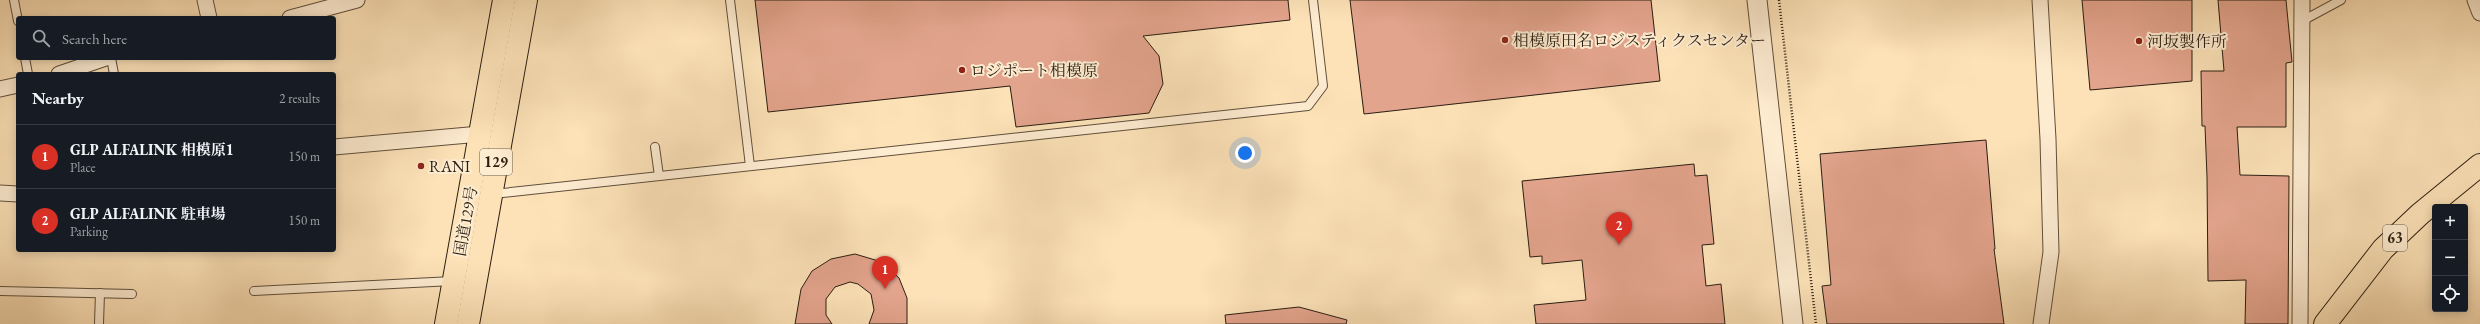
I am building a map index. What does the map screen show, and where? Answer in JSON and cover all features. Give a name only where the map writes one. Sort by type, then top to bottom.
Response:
[{"type":"main road","name":"国道129号","points":[[446,324],[504,0]]},
{"type":"main road","name":"国道129号","points":[[468,324],[490,194],[526,0]]},
{"type":"main road","name":"63","points":[[2325,324],[2383,249],[2420,214],[2480,166]]},
{"type":"street","points":[[205,0],[209,16]]},
{"type":"street","points":[[298,16],[358,0]]},
{"type":"street","points":[[1757,0],[1794,324]]},
{"type":"street","points":[[2040,0],[2048,138],[2051,252],[2041,324]]},
{"type":"street","points":[[2300,324],[2302,0]]},
{"type":"street","points":[[2475,0],[2480,13]]},
{"type":"street","points":[[65,72],[100,60]]},
{"type":"street","points":[[0,89],[16,86]]},
{"type":"street","points":[[336,147],[480,134]]},
{"type":"street","points":[[0,193],[16,194]]},
{"type":"lane","points":[[14,0],[17,16]]},
{"type":"lane","points":[[730,0],[750,166]]},
{"type":"lane","points":[[490,194],[1308,106],[1323,86],[1313,0]]},
{"type":"lane","points":[[2302,21],[2341,0]]},
{"type":"lane","points":[[25,60],[28,72]]},
{"type":"lane","points":[[111,60],[114,72]]},
{"type":"lane","points":[[655,147],[659,176]]},
{"type":"lane","points":[[254,291],[454,281]]},
{"type":"lane","points":[[0,291],[132,294]]},
{"type":"lane","points":[[99,324],[100,293]]},
{"type":"path","points":[[1779,0],[1816,324]]},
{"type":"building","name":"ロジポート相模原","points":[[755,0],[1288,0],[1290,20],[1143,36],[1159,56],[1163,84],[1149,113],[1016,127],[1010,86],[768,112]]},
{"type":"building","name":"相模原田名ロジスティクスセンター","points":[[1350,0],[1651,0],[1660,81],[1364,114]]},
{"type":"building","name":"河坂製作所","points":[[2082,0],[2192,0],[2192,81],[2090,90]]},
{"type":"building","points":[[2218,0],[2286,0],[2292,62],[2286,63],[2286,127],[2237,127],[2240,175],[2289,176],[2288,324],[2245,324],[2246,280],[2208,281],[2207,177],[2205,126],[2202,126],[2201,71],[2224,71]]},
{"type":"building","points":[[1986,140],[1994,249],[2004,324],[1827,324],[1822,286],[1831,285],[1820,154]]},
{"type":"building","points":[[1694,164],[1695,176],[1707,175],[1714,244],[1702,245],[1706,286],[1721,284],[1725,324],[1536,324],[1534,305],[1586,300],[1582,260],[1542,264],[1542,256],[1530,257],[1522,181]]},
{"type":"building","points":[[855,254],[882,262],[899,278],[907,298],[907,324],[869,324],[874,310],[871,294],[858,284],[850,282],[835,287],[826,299],[826,315],[832,324],[795,324],[801,289],[812,271],[831,259]]},
{"type":"building","points":[[1299,307],[1347,320],[1346,324],[1226,324],[1225,315]]},
{"type":"place","name":"相模原田名ロジスティクスセンター","points":[[1505,40]]},
{"type":"place","name":"河坂製作所","points":[[2139,41]]},
{"type":"place","name":"ロジポート相模原","points":[[962,70]]},
{"type":"place","name":"RANI","points":[[421,166]]},
{"type":"place","name":"GLP ALFALINK 駐車場","points":[[1619,245]]},
{"type":"place","name":"GLP ALFALINK 相模原1","points":[[885,289]]}]
